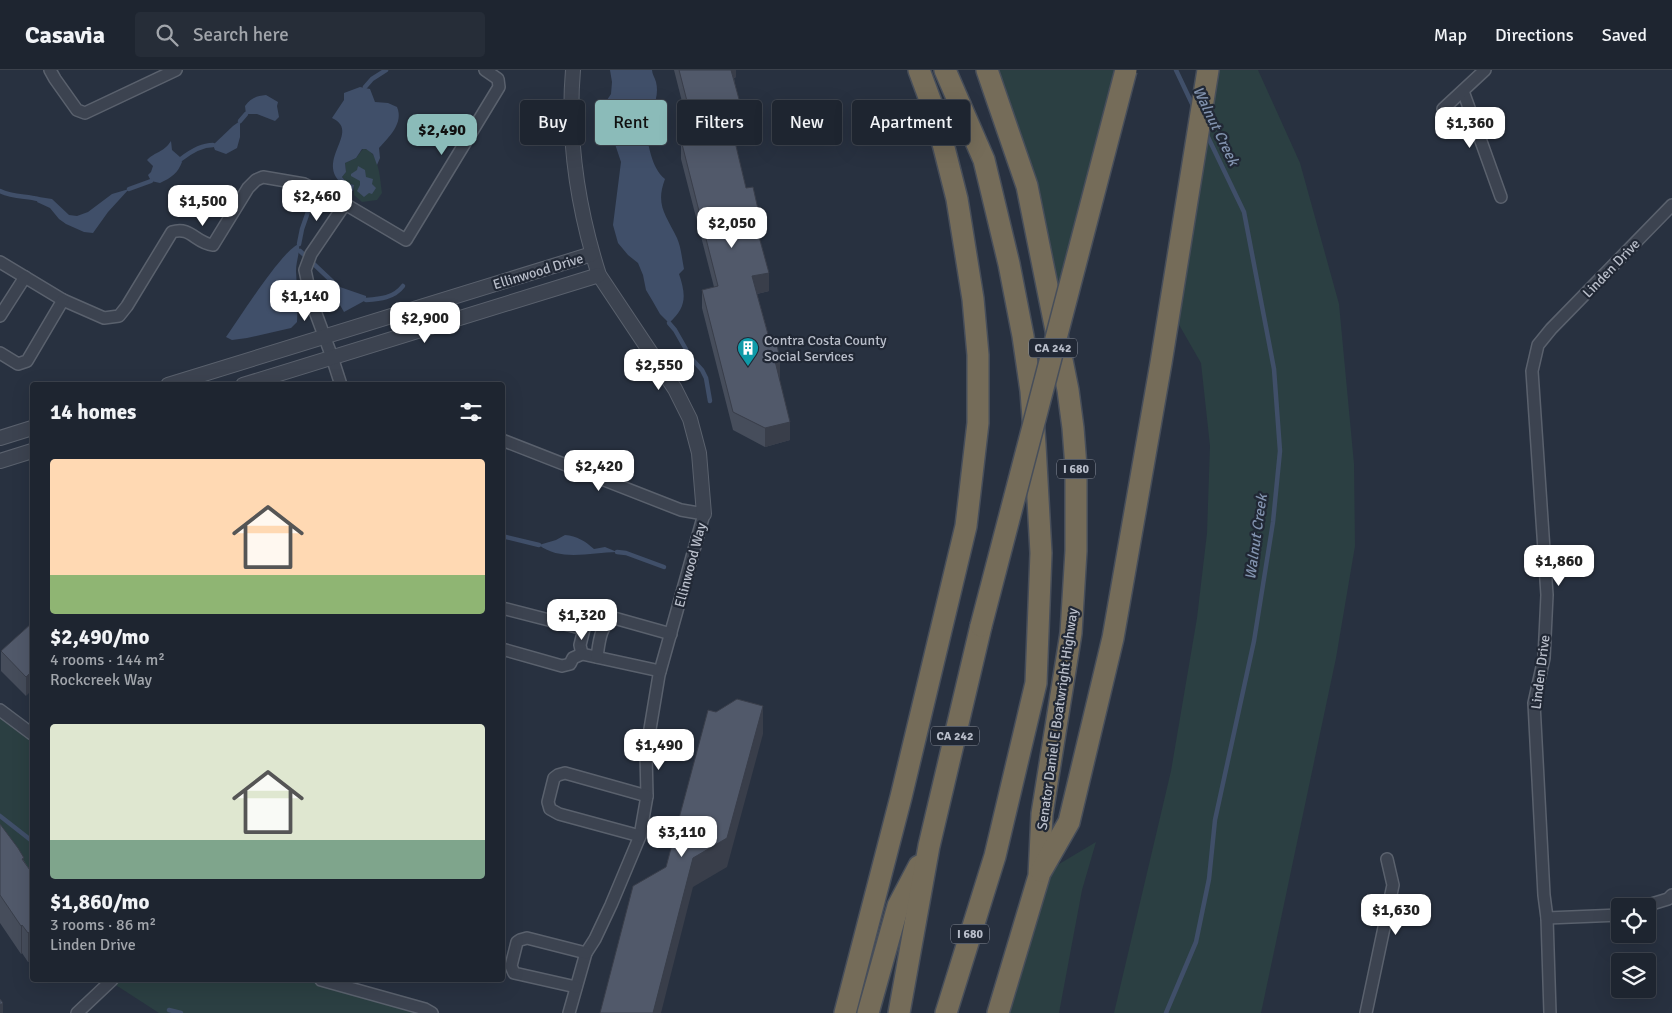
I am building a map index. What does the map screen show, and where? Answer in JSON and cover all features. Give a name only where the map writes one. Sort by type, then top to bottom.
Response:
[{"type":"highway","points":[[845,1013],[901,797],[966,526],[978,423],[978,355],[958,198],[936,116],[919,70]]},
{"type":"highway","name":"Senator Daniel E Boatwright Highway","points":[[945,70],[984,160],[1009,264],[1023,336],[1031,391],[1041,553],[1036,683],[995,856],[946,1013]]},
{"type":"highway","name":"Senator Daniel E Boatwright Highway","points":[[987,70],[1027,186],[1068,390],[1076,458],[1076,551],[1071,633],[1042,814],[1039,876],[998,1013]]},
{"type":"highway","name":"CA 242","points":[[899,1013],[929,846],[981,626],[1126,70]]},
{"type":"highway","points":[[1039,876],[1069,822],[1111,648],[1161,363],[1208,70]]},
{"type":"highway","points":[[868,1013],[898,906],[929,846]]},
{"type":"street","points":[[50,70],[77,110],[85,113],[176,70]]},
{"type":"street","points":[[0,262],[63,300],[104,318],[118,316],[127,306],[172,232],[180,229],[188,232],[205,244],[213,245],[248,188],[256,180],[263,177],[304,184],[345,204],[406,240],[499,86],[498,79],[485,70]]},
{"type":"street","name":"Ellinwood Way","points":[[569,1013],[586,953],[596,939],[640,836],[647,796],[646,753],[660,671],[672,634],[704,514],[700,453],[690,419],[675,389],[599,275],[592,254],[582,210],[572,149],[571,92],[573,70]]},
{"type":"street","points":[[1443,109],[1484,70]]},
{"type":"street","points":[[1463,91],[1501,197]]},
{"type":"street","points":[[340,382],[312,303],[305,270],[311,254],[345,204]]},
{"type":"street","name":"Linden Drive","points":[[1550,1013],[1547,918],[1544,895],[1534,703],[1544,658],[1547,595],[1532,371],[1538,345],[1551,328],[1672,205]]},
{"type":"street","name":"Ellinwood Drive","points":[[178,382],[592,254]]},
{"type":"street","name":"Ellinwood Drive","points":[[253,382],[599,275]]},
{"type":"street","points":[[0,316],[25,277]]},
{"type":"street","points":[[0,353],[18,364],[28,360],[63,300]]},
{"type":"street","points":[[0,438],[30,429]]},
{"type":"street","points":[[505,441],[681,510],[704,514]]},
{"type":"street","points":[[0,461],[30,452]]},
{"type":"street","points":[[505,609],[584,629],[580,644],[582,654]]},
{"type":"street","points":[[597,657],[604,626],[608,620],[614,618],[672,634]]},
{"type":"street","points":[[505,650],[562,666],[570,664],[573,658],[582,654],[660,671]]},
{"type":"street","points":[[0,710],[30,732]]},
{"type":"street","points":[[640,836],[559,814],[550,809],[548,802],[554,778],[565,773],[647,796]]},
{"type":"street","points":[[1366,1013],[1393,885],[1387,859]]},
{"type":"street","points":[[1656,903],[1668,899],[1672,895]]},
{"type":"street","points":[[1547,918],[1611,915]]},
{"type":"street","points":[[576,987],[514,973],[511,966],[517,942],[528,938],[586,953]]},
{"type":"street","points":[[77,1013],[110,982]]},
{"type":"street","points":[[328,982],[425,1009],[432,1013]]},
{"type":"green space","points":[[987,70],[1126,70],[1059,325]]},
{"type":"green space","points":[[1208,70],[1258,70],[1300,163],[1339,304],[1354,464],[1355,546],[1336,658],[1261,1013],[1114,1013],[1171,771],[1197,618],[1207,533],[1210,446],[1201,363],[1170,309]]},
{"type":"green space","points":[[363,149],[368,150],[376,159],[382,193],[377,200],[362,202],[354,195],[354,185],[347,183],[342,177],[346,172],[345,163],[356,158]]},
{"type":"green space","points":[[0,710],[30,732],[30,873],[0,833]]},
{"type":"green space","points":[[1096,842],[1082,890],[1059,1013],[998,1013],[1039,876]]},
{"type":"green space","points":[[111,982],[328,982],[432,1013],[159,1013]]},
{"type":"water","points":[[610,70],[652,70],[657,88],[656,100],[607,100],[611,94]]},
{"type":"water","points":[[360,87],[370,89],[375,102],[388,103],[397,107],[399,119],[394,129],[379,148],[380,158],[377,165],[373,154],[366,149],[362,149],[356,158],[345,163],[346,172],[342,177],[347,183],[354,185],[353,191],[339,181],[334,171],[336,151],[342,132],[340,124],[332,118],[344,100],[344,93]]},
{"type":"water","points":[[266,95],[278,102],[279,117],[275,121],[257,114],[246,114],[245,106],[249,101]]},
{"type":"water","points":[[240,121],[240,137],[237,148],[226,154],[215,150],[213,145]]},
{"type":"water","points":[[171,141],[172,150],[180,157],[182,162],[180,166],[174,175],[164,181],[160,183],[151,181],[148,175],[153,166],[147,160],[165,148]]},
{"type":"water","points":[[615,145],[648,145],[657,169],[665,179],[661,196],[663,210],[678,242],[684,269],[679,274],[684,295],[682,306],[669,323],[660,314],[646,290],[638,263],[618,243],[613,225],[621,162]]},
{"type":"water","points":[[358,166],[365,170],[366,177],[373,179],[372,184],[376,188],[372,194],[369,193],[364,197],[357,191],[360,181],[351,176]]},
{"type":"water","points":[[129,189],[108,212],[93,233],[84,232],[66,224],[50,208],[37,202],[39,197],[52,199],[69,215],[77,216],[88,212],[112,194]]},
{"type":"water","points":[[299,244],[296,271],[297,322],[291,328],[247,338],[232,340],[226,337],[272,271]]},
{"type":"water","points":[[337,286],[366,296],[366,300],[344,312],[340,305]]},
{"type":"water","points":[[565,535],[581,539],[594,549],[605,547],[617,552],[567,555],[548,550],[539,545]]},
{"type":"building","points":[[679,70],[731,70],[739,100],[687,100]]},
{"type":"building","points":[[682,145],[736,145],[746,188],[753,187],[758,209],[752,211],[769,273],[752,276],[769,338],[775,336],[780,359],[775,361],[790,422],[765,428],[733,412],[702,290],[718,286]]},
{"type":"building","points":[[30,625],[30,673],[26,677],[1,651]]},
{"type":"building","points":[[737,699],[763,706],[727,838],[693,858],[653,1013],[600,1013],[633,886],[666,867],[708,710],[716,712]]},
{"type":"building","points":[[0,824],[18,848],[24,858],[22,859],[30,870],[30,932],[28,933],[21,926],[0,895]]},
{"type":"waterway","points":[[365,87],[372,79],[386,70]]},
{"type":"waterway","name":"Walnut Creek","points":[[1176,70],[1194,108]]},
{"type":"waterway","points":[[240,121],[246,114]]},
{"type":"waterway","name":"Walnut Creek","points":[[1166,1013],[1196,942],[1209,879],[1215,820],[1254,641],[1273,522],[1280,451],[1274,369],[1244,212],[1206,133]]},
{"type":"waterway","points":[[181,159],[196,149],[213,145]]},
{"type":"waterway","points":[[129,189],[151,181]]},
{"type":"waterway","points":[[0,191],[38,199]]},
{"type":"waterway","points":[[299,244],[309,209]]},
{"type":"waterway","points":[[300,251],[337,286]]},
{"type":"waterway","points":[[366,300],[391,295],[403,286]]},
{"type":"waterway","points":[[669,323],[691,358],[702,370],[706,378],[710,401]]},
{"type":"waterway","points":[[505,537],[539,545]]},
{"type":"waterway","points":[[617,552],[626,553],[664,567]]},
{"type":"waterway","points":[[0,816],[30,839]]},
{"type":"waterway","points":[[169,1010],[181,1013]]},
{"type":"place","name":"Contra Costa County Social Services","points":[[748,367]]}]
